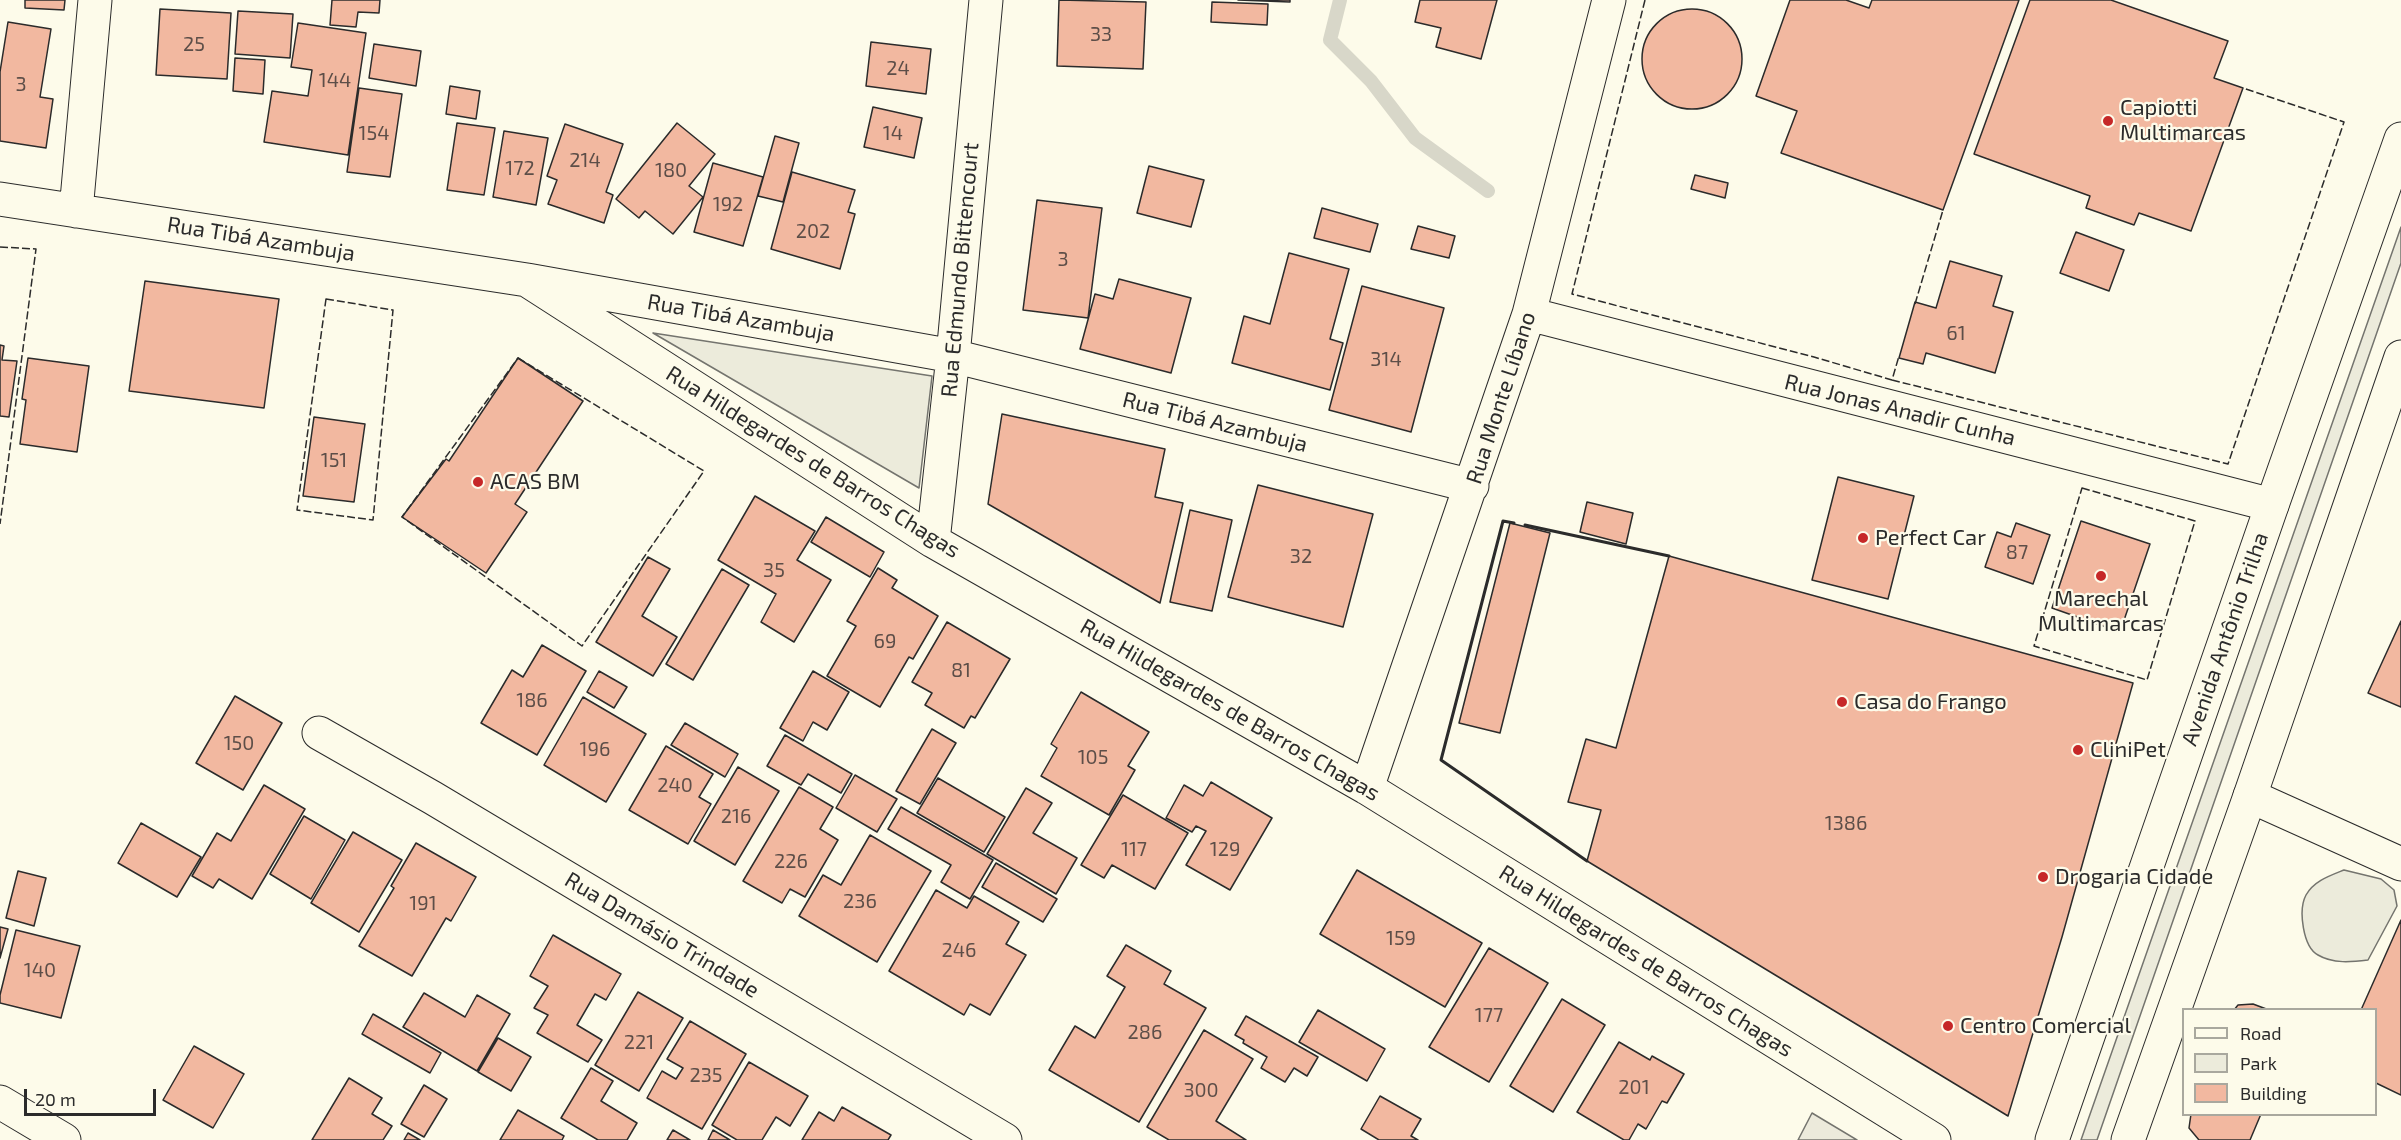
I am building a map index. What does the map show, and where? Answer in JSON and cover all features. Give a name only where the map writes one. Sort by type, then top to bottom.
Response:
[{"type":"street","points":[[76,211],[95,0]]},
{"type":"street","name":"Rua Edmundo Bittencourt","points":[[933,541],[953,356],[986,0]]},
{"type":"street","name":"Rua Monte Líbano","points":[[1367,788],[1529,314],[1609,0]]},
{"type":"street","name":"Avenida Antônio Trilha","points":[[2052,1140],[2401,139]]},
{"type":"street","name":"Rua Tibá Azambuja","points":[[0,199],[527,280],[953,356],[1472,486]]},
{"type":"street","name":"Rua Hildegardes de Barros Chagas","points":[[527,280],[933,541],[1367,788],[1934,1140]]},
{"type":"street","name":"Rua Jonas Anadir Cunha","points":[[1529,314],[2272,505]]},
{"type":"street","points":[[2128,1140],[2250,796],[2401,357]]},
{"type":"street","name":"Rua Damásio Trindade","points":[[319,733],[433,798],[1005,1140]]},
{"type":"street","points":[[2250,796],[2401,864]]},
{"type":"street","points":[[0,1102],[64,1140]]},
{"type":"green space","points":[[2401,227],[2401,263],[2097,1140],[2081,1140]]},
{"type":"green space","points":[[653,333],[932,376],[919,488]]},
{"type":"green space","points":[[2344,870],[2381,879],[2394,890],[2397,906],[2368,960],[2343,962],[2324,958],[2313,951],[2303,928],[2302,910],[2309,890],[2327,877]]},
{"type":"shaded area","points":[[1812,1113],[1857,1140],[1798,1140]]},
{"type":"building","points":[[25,0],[65,0],[64,10],[25,8]]},
{"type":"building","points":[[332,0],[380,0],[379,13],[358,12],[356,27],[330,25]]},
{"type":"building","points":[[1059,0],[1146,2],[1143,69],[1057,66]]},
{"type":"building","points":[[1238,0],[1290,0],[1290,2]]},
{"type":"building","points":[[1420,0],[1497,0],[1481,59],[1436,47],[1441,28],[1415,22]]},
{"type":"building","points":[[1790,0],[1846,0],[1869,8],[1872,0],[2019,0],[1943,210],[1781,153],[1797,111],[1756,96]]},
{"type":"building","name":"Capiotti Multimarcas","points":[[2030,0],[2111,0],[2228,41],[2214,78],[2243,88],[2191,231],[2139,213],[2134,225],[2086,208],[2090,196],[1974,154]]},
{"type":"building","points":[[1212,2],[1268,4],[1267,25],[1211,22]]},
{"type":"building","points":[[160,9],[231,13],[227,79],[156,75]]},
{"type":"building","points":[[1692,9],[1711,13],[1727,24],[1738,40],[1742,59],[1738,78],[1727,94],[1711,105],[1692,109],[1673,105],[1657,94],[1646,78],[1642,59],[1646,40],[1657,24],[1673,13]]},
{"type":"building","points":[[238,11],[293,14],[290,58],[235,54]]},
{"type":"building","points":[[8,22],[51,29],[40,97],[53,99],[46,148],[0,141],[0,72]]},
{"type":"building","points":[[298,23],[366,33],[348,155],[264,142],[272,91],[308,96],[312,70],[291,67]]},
{"type":"building","points":[[871,42],[931,49],[926,94],[866,86]]},
{"type":"building","points":[[374,44],[421,51],[416,86],[369,78]]},
{"type":"building","points":[[235,58],[265,60],[263,94],[233,91]]},
{"type":"building","points":[[450,86],[480,91],[476,119],[446,114]]},
{"type":"building","points":[[359,88],[402,94],[390,177],[347,172]]},
{"type":"building","points":[[873,107],[922,118],[914,158],[864,147]]},
{"type":"building","points":[[457,123],[495,128],[484,195],[447,190]]},
{"type":"building","points":[[677,123],[715,154],[689,186],[703,197],[673,234],[645,211],[639,218],[616,199]]},
{"type":"building","points":[[565,124],[623,144],[606,192],[613,195],[604,223],[548,204],[557,180],[547,176]]},
{"type":"building","points":[[504,131],[548,138],[536,205],[493,197]]},
{"type":"building","points":[[775,136],[799,143],[783,202],[758,196]]},
{"type":"building","points":[[713,163],[763,177],[743,246],[694,232]]},
{"type":"building","points":[[1149,166],[1204,180],[1191,227],[1137,213]]},
{"type":"building","points":[[792,172],[855,190],[848,212],[855,214],[840,269],[771,249]]},
{"type":"building","points":[[1695,175],[1728,183],[1725,198],[1691,189]]},
{"type":"building","points":[[1037,200],[1102,208],[1088,318],[1023,310]]},
{"type":"building","points":[[1322,208],[1378,224],[1370,252],[1314,238]]},
{"type":"building","points":[[1418,226],[1455,236],[1449,258],[1411,249]]},
{"type":"building","points":[[2076,232],[2124,250],[2109,291],[2060,273]]},
{"type":"building","points":[[1289,253],[1349,269],[1330,339],[1343,343],[1330,390],[1232,363],[1244,316],[1270,324]]},
{"type":"building","points":[[1950,261],[2002,276],[1993,306],[2013,312],[1995,373],[1926,353],[1923,364],[1899,358],[1915,302],[1936,308]]},
{"type":"building","points":[[1119,279],[1191,298],[1171,373],[1080,349],[1095,294],[1113,299]]},
{"type":"building","points":[[145,281],[279,299],[264,408],[129,391]]},
{"type":"building","points":[[1362,286],[1444,308],[1411,432],[1329,410]]},
{"type":"building","points":[[0,345],[4,346],[2,360],[17,361],[9,417],[0,416]]},
{"type":"building","points":[[28,358],[89,366],[77,452],[20,444],[26,400],[22,399]]},
{"type":"building","name":"ACAS BM","points":[[518,358],[583,401],[515,504],[527,512],[486,573],[402,517],[446,459],[449,461]]},
{"type":"building","points":[[1002,414],[1165,449],[1155,497],[1183,503],[1160,603],[988,504]]},
{"type":"building","points":[[314,417],[365,424],[354,502],[303,496]]},
{"type":"building","name":"Perfect Car","points":[[1838,477],[1914,496],[1888,599],[1812,580]]},
{"type":"building","points":[[1258,485],[1373,514],[1343,627],[1228,597]]},
{"type":"building","points":[[755,496],[815,531],[797,560],[831,580],[794,642],[761,622],[776,594],[718,560]]},
{"type":"building","points":[[1587,502],[1633,513],[1626,544],[1580,532]]},
{"type":"building","points":[[1190,510],[1232,520],[1212,611],[1170,602]]},
{"type":"building","points":[[826,517],[884,552],[870,577],[811,542]]},
{"type":"building","name":"Marechal Multimarcas","points":[[2081,521],[2150,544],[2120,632],[2052,608]]},
{"type":"building","points":[[1510,523],[1550,533],[1500,733],[1459,723]]},
{"type":"building","points":[[2016,523],[2050,535],[2033,584],[1985,567],[1997,532],[2011,537]]},
{"type":"building","points":[[1669,556],[2133,683],[2062,937],[2008,1116],[1587,861],[1601,810],[1568,802],[1586,739],[1616,748]]},
{"type":"building","points":[[648,557],[670,569],[642,616],[677,637],[653,676],[596,642]]},
{"type":"building","points":[[878,568],[897,580],[892,588],[938,616],[913,659],[909,657],[880,707],[827,676],[856,626],[847,621]]},
{"type":"building","points":[[722,569],[749,585],[693,680],[666,664]]},
{"type":"building","points":[[2401,621],[2401,707],[2368,693]]},
{"type":"building","points":[[947,622],[1010,659],[975,718],[971,716],[964,728],[925,705],[932,693],[912,682]]},
{"type":"building","points":[[542,645],[586,671],[537,755],[481,723],[512,670],[523,677]]},
{"type":"building","points":[[599,671],[627,687],[614,708],[587,692]]},
{"type":"building","points":[[813,671],[849,692],[827,730],[813,722],[803,741],[780,728]]},
{"type":"building","points":[[1081,692],[1149,732],[1128,766],[1135,770],[1109,815],[1041,776],[1057,748],[1051,744]]},
{"type":"building","points":[[235,696],[282,723],[243,790],[196,763]]},
{"type":"building","points":[[583,697],[646,734],[606,802],[544,765]]},
{"type":"building","points":[[685,723],[738,754],[725,777],[671,745]]},
{"type":"building","points":[[932,729],[956,743],[920,804],[896,791]]},
{"type":"building","points":[[785,735],[852,774],[841,793],[808,774],[801,785],[767,766]]},
{"type":"building","points":[[666,746],[713,774],[699,797],[711,804],[688,844],[629,810]]},
{"type":"building","points":[[738,767],[779,791],[735,865],[694,841]]},
{"type":"building","points":[[855,775],[897,799],[877,832],[836,808]]},
{"type":"building","points":[[938,778],[1005,817],[984,852],[917,813]]},
{"type":"building","points":[[1211,782],[1272,818],[1230,890],[1186,865],[1206,831],[1196,826],[1192,832],[1166,818],[1184,785],[1203,796]]},
{"type":"building","points":[[264,785],[305,809],[252,899],[219,879],[213,888],[192,876],[217,833],[231,841]]},
{"type":"building","points":[[799,787],[833,807],[820,829],[838,840],[805,897],[790,889],[782,903],[743,881]]},
{"type":"building","points":[[1026,788],[1052,803],[1033,833],[1077,858],[1056,894],[987,854]]},
{"type":"building","points":[[1123,795],[1188,833],[1155,889],[1112,865],[1104,878],[1081,865]]},
{"type":"building","points":[[901,807],[993,860],[970,899],[941,882],[951,865],[888,829]]},
{"type":"building","points":[[304,816],[345,840],[311,899],[270,874]]},
{"type":"building","points":[[141,823],[201,857],[177,897],[118,863]]},
{"type":"building","points":[[353,832],[402,860],[359,932],[311,903]]},
{"type":"building","points":[[870,835],[931,871],[877,962],[799,916],[823,875],[841,885]]},
{"type":"building","points":[[416,843],[476,877],[451,921],[446,918],[412,976],[359,946],[394,888],[391,886]]},
{"type":"building","points":[[996,863],[1057,899],[1043,922],[982,887]]},
{"type":"building","points":[[1357,870],[1482,943],[1445,1007],[1320,934]]},
{"type":"building","points":[[18,871],[46,878],[34,926],[6,918]]},
{"type":"building","points":[[936,890],[967,908],[974,896],[1019,922],[1006,944],[1026,955],[990,1015],[970,1004],[964,1015],[889,971]]},
{"type":"building","points":[[2401,920],[2401,1095],[2377,1083],[2377,1008],[2362,1008]]},
{"type":"building","points":[[0,927],[8,929],[0,958]]},
{"type":"building","points":[[16,930],[80,946],[61,1018],[0,1003]]},
{"type":"building","points":[[553,935],[621,974],[606,1000],[595,994],[577,1025],[602,1040],[588,1062],[537,1033],[548,1015],[534,1008],[548,986],[530,976]]},
{"type":"building","points":[[1126,945],[1171,971],[1164,984],[1206,1008],[1139,1122],[1049,1070],[1075,1026],[1095,1038],[1125,987],[1107,976]]},
{"type":"building","points":[[1489,948],[1548,983],[1489,1082],[1429,1047]]},
{"type":"building","points":[[638,992],[683,1018],[639,1091],[595,1065]]},
{"type":"building","points":[[424,993],[465,1017],[477,995],[510,1014],[477,1071],[403,1027]]},
{"type":"building","points":[[1562,999],[1605,1025],[1553,1112],[1510,1086]]},
{"type":"building","points":[[2253,1004],[2264,1008],[2236,1008],[2238,1005]]},
{"type":"building","points":[[1318,1010],[1385,1049],[1367,1081],[1299,1042]]},
{"type":"building","points":[[373,1014],[441,1053],[430,1073],[362,1034]]},
{"type":"building","points":[[1246,1016],[1318,1057],[1307,1076],[1294,1068],[1285,1082],[1261,1068],[1267,1057],[1243,1043],[1244,1040],[1235,1035]]},
{"type":"building","points":[[690,1021],[746,1054],[702,1129],[647,1098],[662,1071],[676,1079],[683,1068],[667,1059]]},
{"type":"building","points":[[1204,1030],[1253,1059],[1216,1121],[1246,1140],[1169,1140],[1147,1127]]},
{"type":"building","points":[[498,1038],[531,1057],[511,1091],[478,1072]]},
{"type":"building","points":[[1619,1042],[1650,1060],[1652,1056],[1684,1074],[1667,1103],[1662,1101],[1646,1129],[1638,1124],[1629,1140],[1624,1140],[1577,1112]]},
{"type":"building","points":[[194,1046],[244,1074],[213,1128],[163,1100]]},
{"type":"building","points":[[749,1062],[808,1096],[790,1126],[776,1117],[762,1140],[737,1140],[712,1125]]},
{"type":"building","points":[[591,1068],[613,1081],[601,1101],[637,1123],[627,1140],[598,1140],[561,1118]]},
{"type":"building","points":[[349,1078],[382,1098],[372,1114],[392,1126],[383,1140],[312,1140]]},
{"type":"building","points":[[424,1085],[447,1099],[424,1137],[401,1124]]},
{"type":"building","points":[[1380,1096],[1421,1119],[1411,1136],[1418,1140],[1379,1140],[1361,1129]]},
{"type":"building","points":[[842,1107],[891,1135],[888,1140],[802,1140],[819,1112],[834,1121]]},
{"type":"building","points":[[518,1110],[564,1136],[562,1140],[500,1140]]},
{"type":"building","points":[[2191,1116],[2260,1116],[2250,1140],[2199,1140],[2189,1128]]},
{"type":"building","points":[[673,1130],[690,1140],[667,1140]]},
{"type":"building","points":[[713,1130],[730,1140],[708,1140]]},
{"type":"building","points":[[408,1133],[420,1140],[404,1140]]},
{"type":"waterway","points":[[1340,0],[1330,40],[1371,81],[1415,138],[1488,191]]},
{"type":"fence","points":[[1645,0],[1572,294],[1814,357],[1892,380],[1899,356]]},
{"type":"fence","points":[[1892,380],[2228,464],[2344,122],[2243,88]]},
{"type":"fence","points":[[1915,304],[1943,210]]},
{"type":"fence","points":[[0,247],[36,249],[0,524]]},
{"type":"fence","points":[[326,299],[393,310],[373,520],[297,510],[326,299]]},
{"type":"fence","points":[[518,358],[704,471],[582,646],[402,517],[518,358]]},
{"type":"fence","points":[[2082,488],[2195,521],[2147,680],[2034,646],[2082,488]]},
{"type":"wall","points":[[1514,523],[1503,521],[1441,760],[1587,861]]},
{"type":"wall","points":[[1525,525],[1669,556]]},
{"type":"place","name":"Capiotti Multimarcas","points":[[2108,121]]},
{"type":"place","name":"ACAS BM","points":[[478,482]]},
{"type":"place","name":"Perfect Car","points":[[1863,538]]},
{"type":"place","name":"Marechal Multimarcas","points":[[2101,576]]},
{"type":"place","name":"Casa do Frango","points":[[1842,702]]},
{"type":"place","name":"CliniPet","points":[[2078,750]]},
{"type":"place","name":"Drogaria Cidade","points":[[2043,877]]},
{"type":"place","name":"Centro Comercial","points":[[1948,1026]]}]
